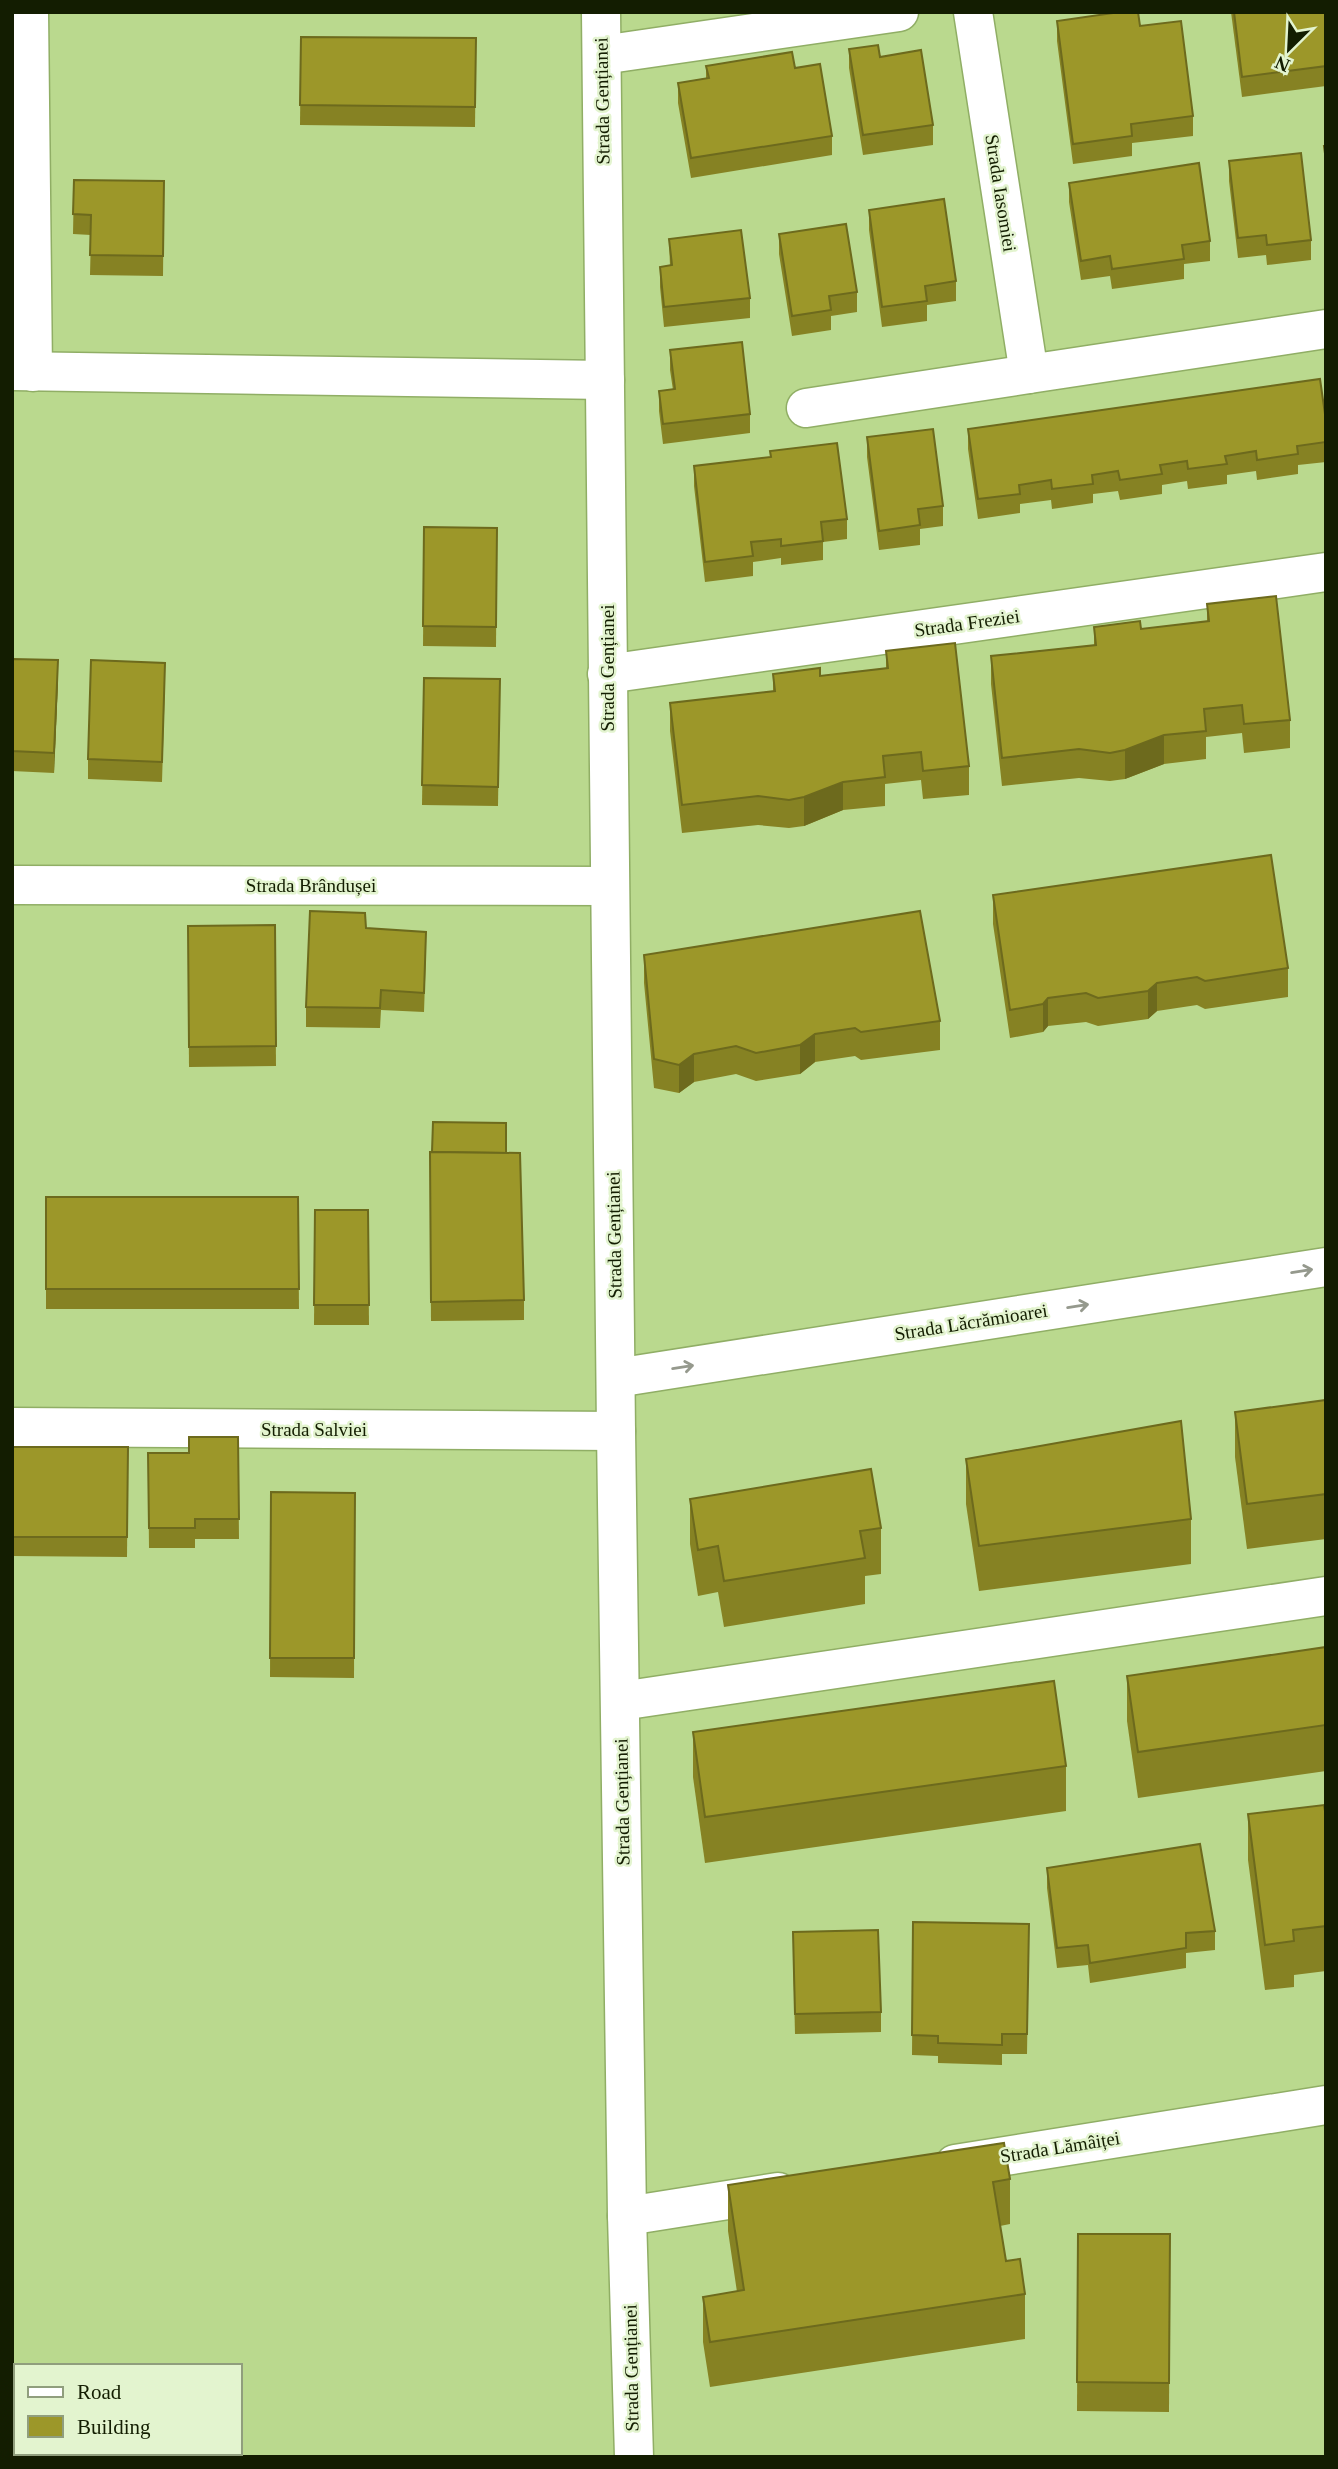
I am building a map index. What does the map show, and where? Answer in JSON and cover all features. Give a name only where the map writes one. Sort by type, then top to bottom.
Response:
[{"type":"street","points":[[29,12],[23,372],[605,380]]},
{"type":"street","name":"Strada Gențianei","points":[[601,12],[616,1378],[634,2457]]},
{"type":"street","points":[[602,55],[899,12]]},
{"type":"street","name":"Strada Iasomiei","points":[[973,12],[1029,374]]},
{"type":"street","points":[[806,408],[1326,329]]},
{"type":"street","name":"Strada Freziei","points":[[607,674],[1326,572]]},
{"type":"street","name":"Strada Brândușei","points":[[12,885],[610,886]]},
{"type":"street","name":"Strada Lăcrămioarei","points":[[616,1378],[1326,1267]]},
{"type":"street","name":"Strada Salviei","points":[[12,1427],[617,1431]]},
{"type":"street","points":[[621,1702],[1326,1596]]},
{"type":"street","name":"Strada Lămâiței","points":[[915,2170],[1326,2105]]},
{"type":"street","points":[[628,2216],[806,2188]]},
{"type":"building","points":[[1138,12],[1140,26],[1181,21],[1193,116],[1131,124],[1132,136],[1073,144],[1057,21]]},
{"type":"building","points":[[1234,12],[1326,12],[1326,66],[1242,77]]},
{"type":"building","points":[[301,37],[476,38],[475,107],[300,105]]},
{"type":"building","points":[[878,45],[880,57],[921,50],[933,125],[863,135],[849,49]]},
{"type":"building","points":[[792,52],[795,68],[820,64],[832,136],[691,158],[678,83],[709,78],[706,66]]},
{"type":"building","points":[[1301,153],[1311,240],[1267,245],[1266,235],[1238,238],[1229,161]]},
{"type":"building","points":[[1199,163],[1210,241],[1182,245],[1184,259],[1112,269],[1110,256],[1081,261],[1069,183]]},
{"type":"building","points":[[74,180],[164,181],[163,256],[90,255],[91,215],[73,214]]},
{"type":"building","points":[[944,199],[956,281],[925,286],[927,301],[882,307],[869,210]]},
{"type":"building","points":[[846,224],[857,292],[829,296],[831,310],[792,316],[779,234]]},
{"type":"building","points":[[741,230],[750,298],[664,307],[660,267],[672,265],[669,239]]},
{"type":"building","points":[[742,342],[750,414],[663,424],[659,391],[675,389],[670,350]]},
{"type":"building","points":[[1320,379],[1326,442],[1297,446],[1298,454],[1257,460],[1256,451],[1225,456],[1227,464],[1188,469],[1187,461],[1160,465],[1162,474],[1120,480],[1118,471],[1092,475],[1093,484],[1052,489],[1051,480],[1019,485],[1020,494],[978,499],[968,429]]},
{"type":"building","points":[[933,429],[943,506],[918,509],[920,525],[879,531],[867,437]]},
{"type":"building","points":[[837,443],[847,519],[821,522],[823,541],[781,546],[781,539],[751,542],[753,556],[705,562],[694,466],[771,457],[770,451]]},
{"type":"building","points":[[424,527],[497,528],[496,627],[423,626]]},
{"type":"building","points":[[1276,596],[1290,720],[1244,724],[1242,705],[1204,709],[1206,731],[1164,735],[1110,753],[1079,749],[1002,758],[991,656],[1096,645],[1094,627],[1140,621],[1141,629],[1209,621],[1207,604]]},
{"type":"building","points":[[955,643],[969,766],[923,771],[921,752],[883,756],[885,777],[843,782],[804,797],[789,800],[758,796],[682,805],[670,703],[775,691],[773,674],[820,668],[820,676],[888,668],[886,651]]},
{"type":"building","points":[[12,659],[58,660],[54,753],[12,751]]},
{"type":"building","points":[[91,660],[165,663],[162,762],[88,759]]},
{"type":"building","points":[[424,678],[500,679],[498,787],[422,785]]},
{"type":"building","points":[[1271,855],[1288,968],[1205,981],[1197,977],[1157,983],[1148,991],[1098,998],[1086,993],[1048,998],[1043,1004],[1010,1010],[993,895]]},
{"type":"building","points":[[310,911],[365,913],[366,928],[426,932],[424,993],[381,990],[380,1008],[306,1007]]},
{"type":"building","points":[[920,911],[940,1021],[861,1032],[855,1028],[815,1034],[800,1045],[756,1053],[736,1046],[694,1054],[679,1065],[654,1059],[644,955]]},
{"type":"building","points":[[275,925],[276,1046],[189,1047],[188,926]]},
{"type":"building","points":[[433,1122],[506,1123],[506,1153],[432,1152]]},
{"type":"building","points":[[430,1152],[520,1153],[524,1300],[431,1302]]},
{"type":"building","points":[[46,1197],[298,1197],[299,1289],[46,1289]]},
{"type":"building","points":[[315,1210],[368,1210],[369,1305],[314,1305]]},
{"type":"building","points":[[1326,1400],[1326,1494],[1247,1504],[1235,1412]]},
{"type":"building","points":[[1181,1421],[1191,1519],[979,1546],[966,1459]]},
{"type":"building","points":[[189,1437],[238,1437],[239,1519],[195,1519],[195,1528],[149,1528],[148,1453],[189,1453]]},
{"type":"building","points":[[12,1447],[128,1447],[127,1537],[12,1537]]},
{"type":"building","points":[[871,1469],[881,1528],[860,1531],[865,1558],[724,1581],[718,1546],[698,1550],[690,1499]]},
{"type":"building","points":[[271,1492],[355,1493],[354,1658],[270,1658]]},
{"type":"building","points":[[1326,1647],[1326,1725],[1138,1752],[1127,1676]]},
{"type":"building","points":[[1054,1681],[1066,1766],[705,1817],[693,1732]]},
{"type":"building","points":[[1324,1805],[1326,1926],[1293,1930],[1294,1941],[1265,1945],[1248,1814]]},
{"type":"building","points":[[1200,1844],[1215,1931],[1186,1933],[1186,1948],[1090,1963],[1088,1945],[1057,1948],[1047,1868]]},
{"type":"building","points":[[913,1922],[1029,1924],[1027,2034],[1002,2034],[1002,2045],[938,2043],[938,2036],[912,2035]]},
{"type":"building","points":[[878,1930],[881,2012],[795,2014],[793,1932]]},
{"type":"building","points":[[1004,2143],[1010,2179],[993,2182],[1006,2261],[1020,2259],[1025,2294],[710,2342],[703,2297],[744,2290],[728,2185]]},
{"type":"building","points":[[1078,2234],[1170,2234],[1169,2383],[1077,2382]]}]
